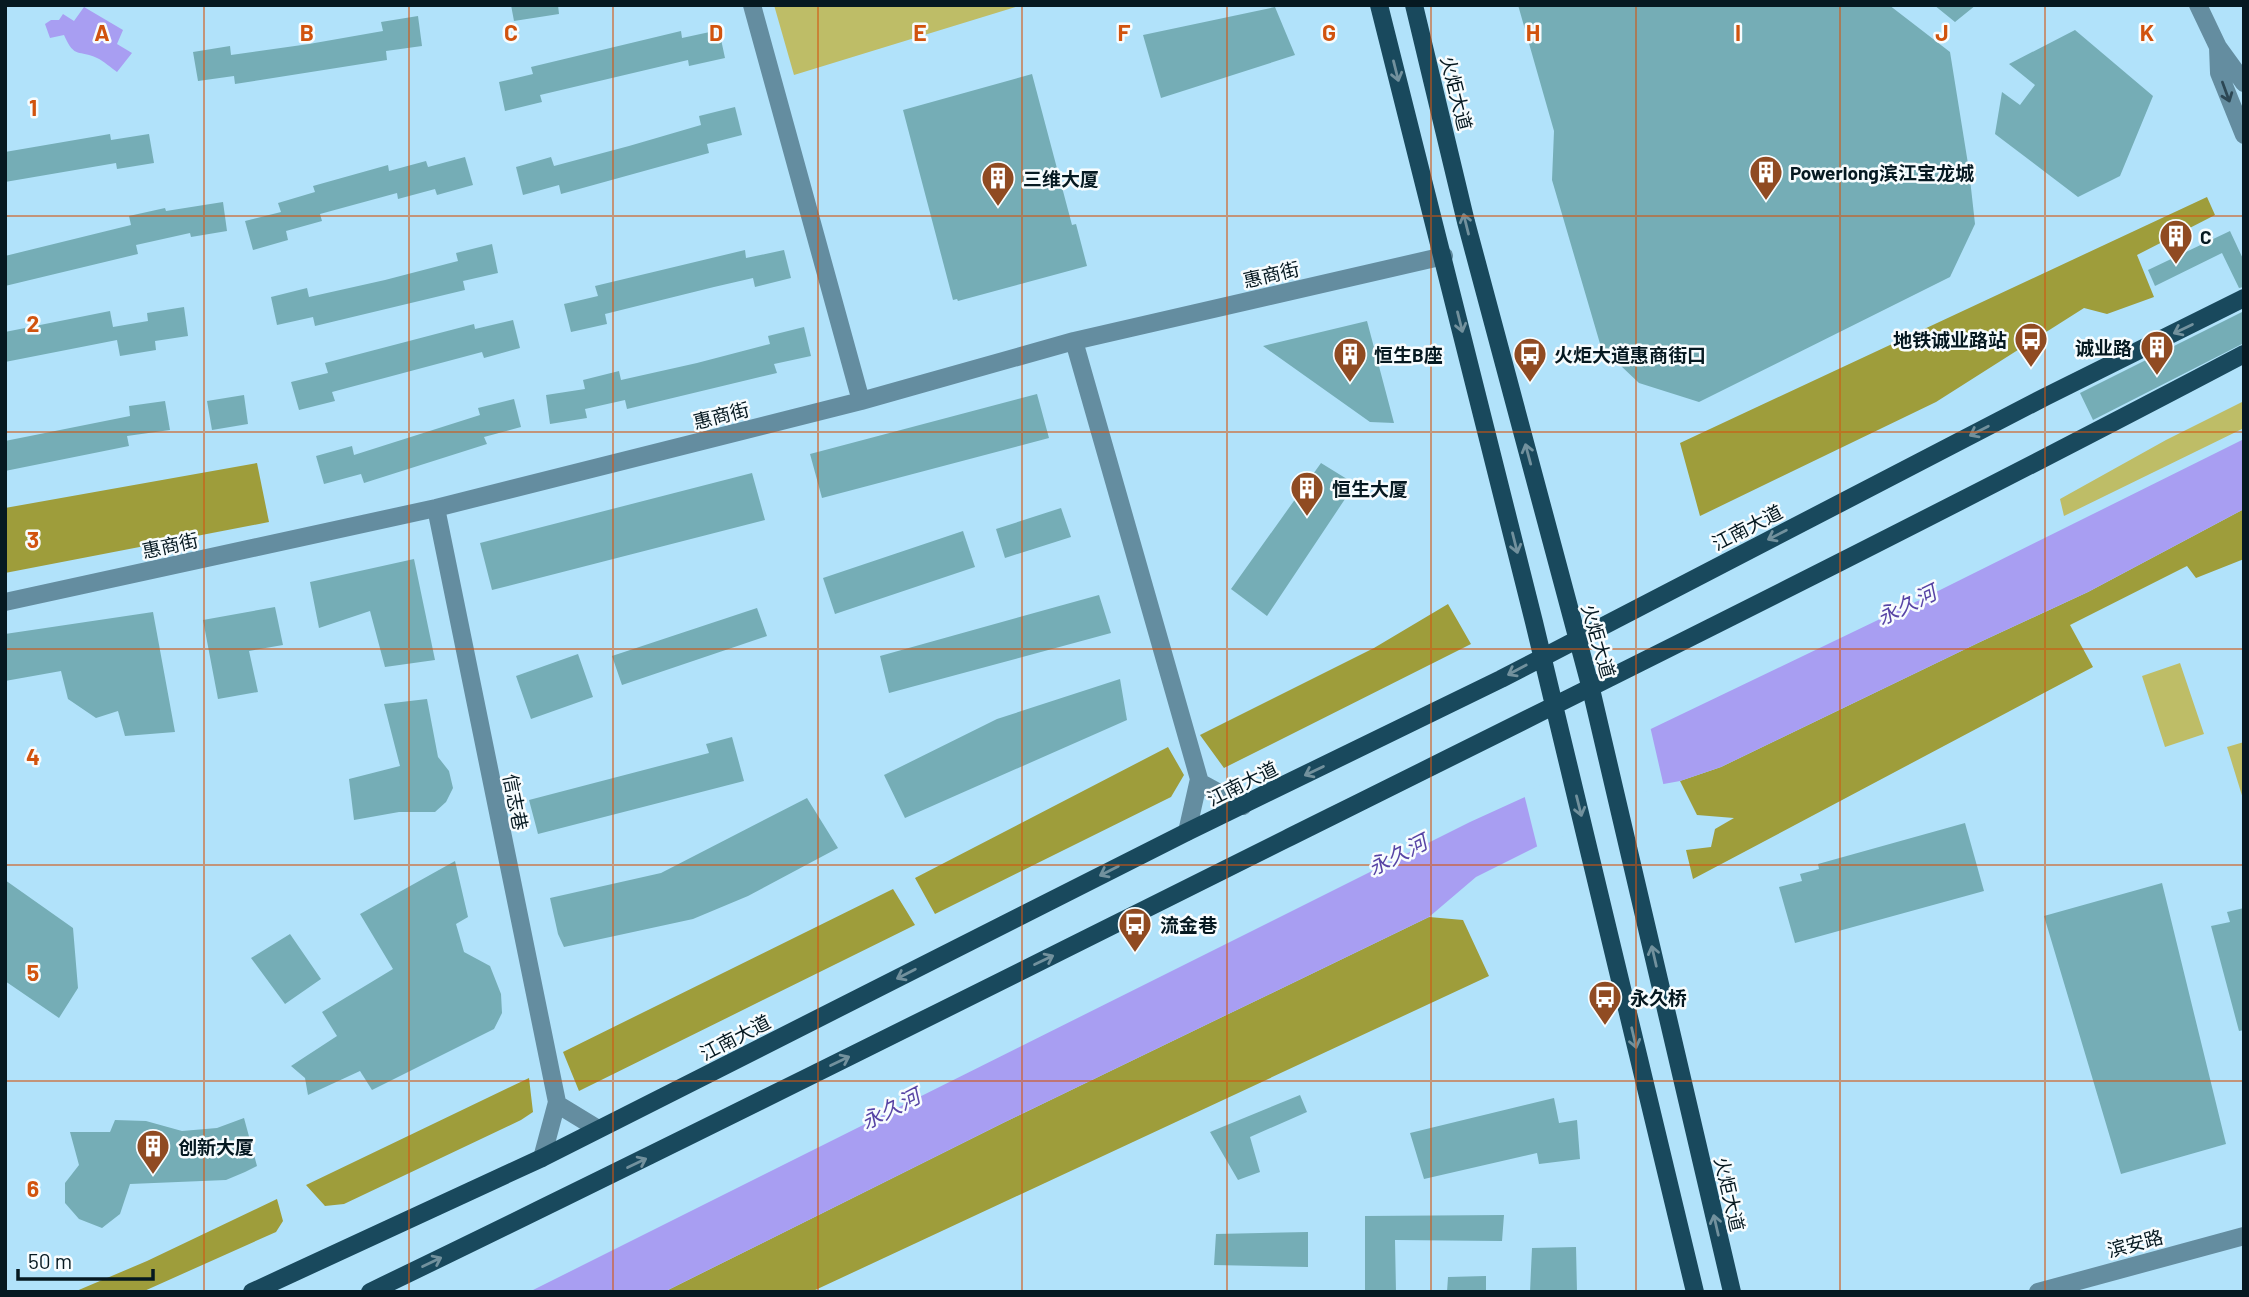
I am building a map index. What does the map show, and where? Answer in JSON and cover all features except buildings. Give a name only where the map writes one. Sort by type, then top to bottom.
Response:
[{"type":"main road","points":[[1379,5],[1444,256],[1695,1292]]},
{"type":"main road","name":"火炬大道","points":[[1414,5],[1466,222],[1591,689],[1732,1292]]},
{"type":"main road","name":"江南大道","points":[[252,1292],[541,1158],[1187,832],[1542,657],[2045,397],[2244,298]]},
{"type":"main road","points":[[370,1292],[587,1188],[1591,689],[1962,502],[2244,354]]},
{"type":"street","points":[[752,5],[861,401]]},
{"type":"street","points":[[2198,5],[2218,47],[2244,83]]},
{"type":"street","points":[[2218,47],[2219,73],[2244,135]]},
{"type":"street","name":"惠商街","points":[[5,601],[436,508],[861,401],[1073,341],[1444,256]]},
{"type":"street","points":[[1073,341],[1199,782],[1187,832]]},
{"type":"street","name":"信志巷","points":[[436,508],[557,1104],[541,1158]]},
{"type":"street","points":[[1199,782],[1243,806]]},
{"type":"street","points":[[557,1104],[598,1129]]},
{"type":"street","name":"滨安路","points":[[2038,1292],[2244,1236]]},
{"type":"shaded area","points":[[774,5],[1022,5],[794,75]]},
{"type":"shaded area","points":[[84,7],[123,30],[117,44],[132,53],[117,72],[100,59],[75,51],[64,35],[50,38],[45,24],[51,20],[59,20],[63,14],[74,21]]},
{"type":"shaded area","points":[[2207,197],[2215,215],[2137,255],[2154,297],[2107,314],[2084,308],[1936,402],[1700,516],[1680,443]]},
{"type":"shaded area","points":[[2244,401],[2244,428],[2064,516],[2060,499],[2166,440]]},
{"type":"shaded area","points":[[2244,439],[2244,509],[2088,592],[1721,767],[1680,781],[1642,788],[1554,838],[1476,877],[1429,917],[1005,1122],[664,1292],[529,1292],[1470,822],[1538,791],[1632,738],[1930,595]]},
{"type":"shaded area","points":[[257,463],[269,522],[5,573],[5,508]]},
{"type":"shaded area","points":[[2244,509],[2244,559],[2196,578],[2187,566],[2070,625],[2093,667],[1693,879],[1686,850],[1711,847],[1715,829],[1734,818],[1697,815],[1680,781],[1721,767],[2088,592]]},
{"type":"shaded area","points":[[1448,604],[1471,644],[1224,768],[1200,735],[1374,648]]},
{"type":"shaded area","points":[[2180,663],[2204,734],[2165,747],[2142,676]]},
{"type":"shaded area","points":[[2244,742],[2244,802],[2227,747]]},
{"type":"shaded area","points":[[1168,747],[1184,775],[1171,797],[935,914],[915,878]]},
{"type":"shaded area","points":[[893,889],[915,925],[579,1091],[563,1052]]},
{"type":"shaded area","points":[[1429,917],[1463,920],[1489,976],[811,1292],[664,1292],[1005,1122]]},
{"type":"shaded area","points":[[529,1078],[533,1112],[521,1120],[344,1204],[325,1206],[306,1185]]},
{"type":"shaded area","points":[[277,1199],[283,1221],[276,1232],[142,1292],[74,1292],[147,1261]]},
{"type":"pier","points":[[1650,726],[1664,787],[1643,792],[1538,850],[1524,794]]},
{"type":"place","name":"Powerlong滨江宝龙城","points":[[1766,202]]},
{"type":"place","name":"三维大厦","points":[[998,208]]},
{"type":"place","name":"C","points":[[2176,266]]},
{"type":"place","name":"地铁诚业路站","points":[[2031,369]]},
{"type":"place","name":"诚业路","points":[[2157,377]]},
{"type":"place","name":"恒生B座","points":[[1350,384]]},
{"type":"place","name":"火炬大道惠商街口","points":[[1530,384]]},
{"type":"place","name":"恒生大厦","points":[[1307,518]]},
{"type":"place","name":"流金巷","points":[[1135,954]]},
{"type":"place","name":"永久桥","points":[[1605,1027]]},
{"type":"place","name":"创新大厦","points":[[153,1176]]},
{"type":"water label","name":"永久河","points":[[1906,604]]},
{"type":"water label","name":"永久河","points":[[1397,854]]},
{"type":"water label","name":"永久河","points":[[890,1108]]}]
